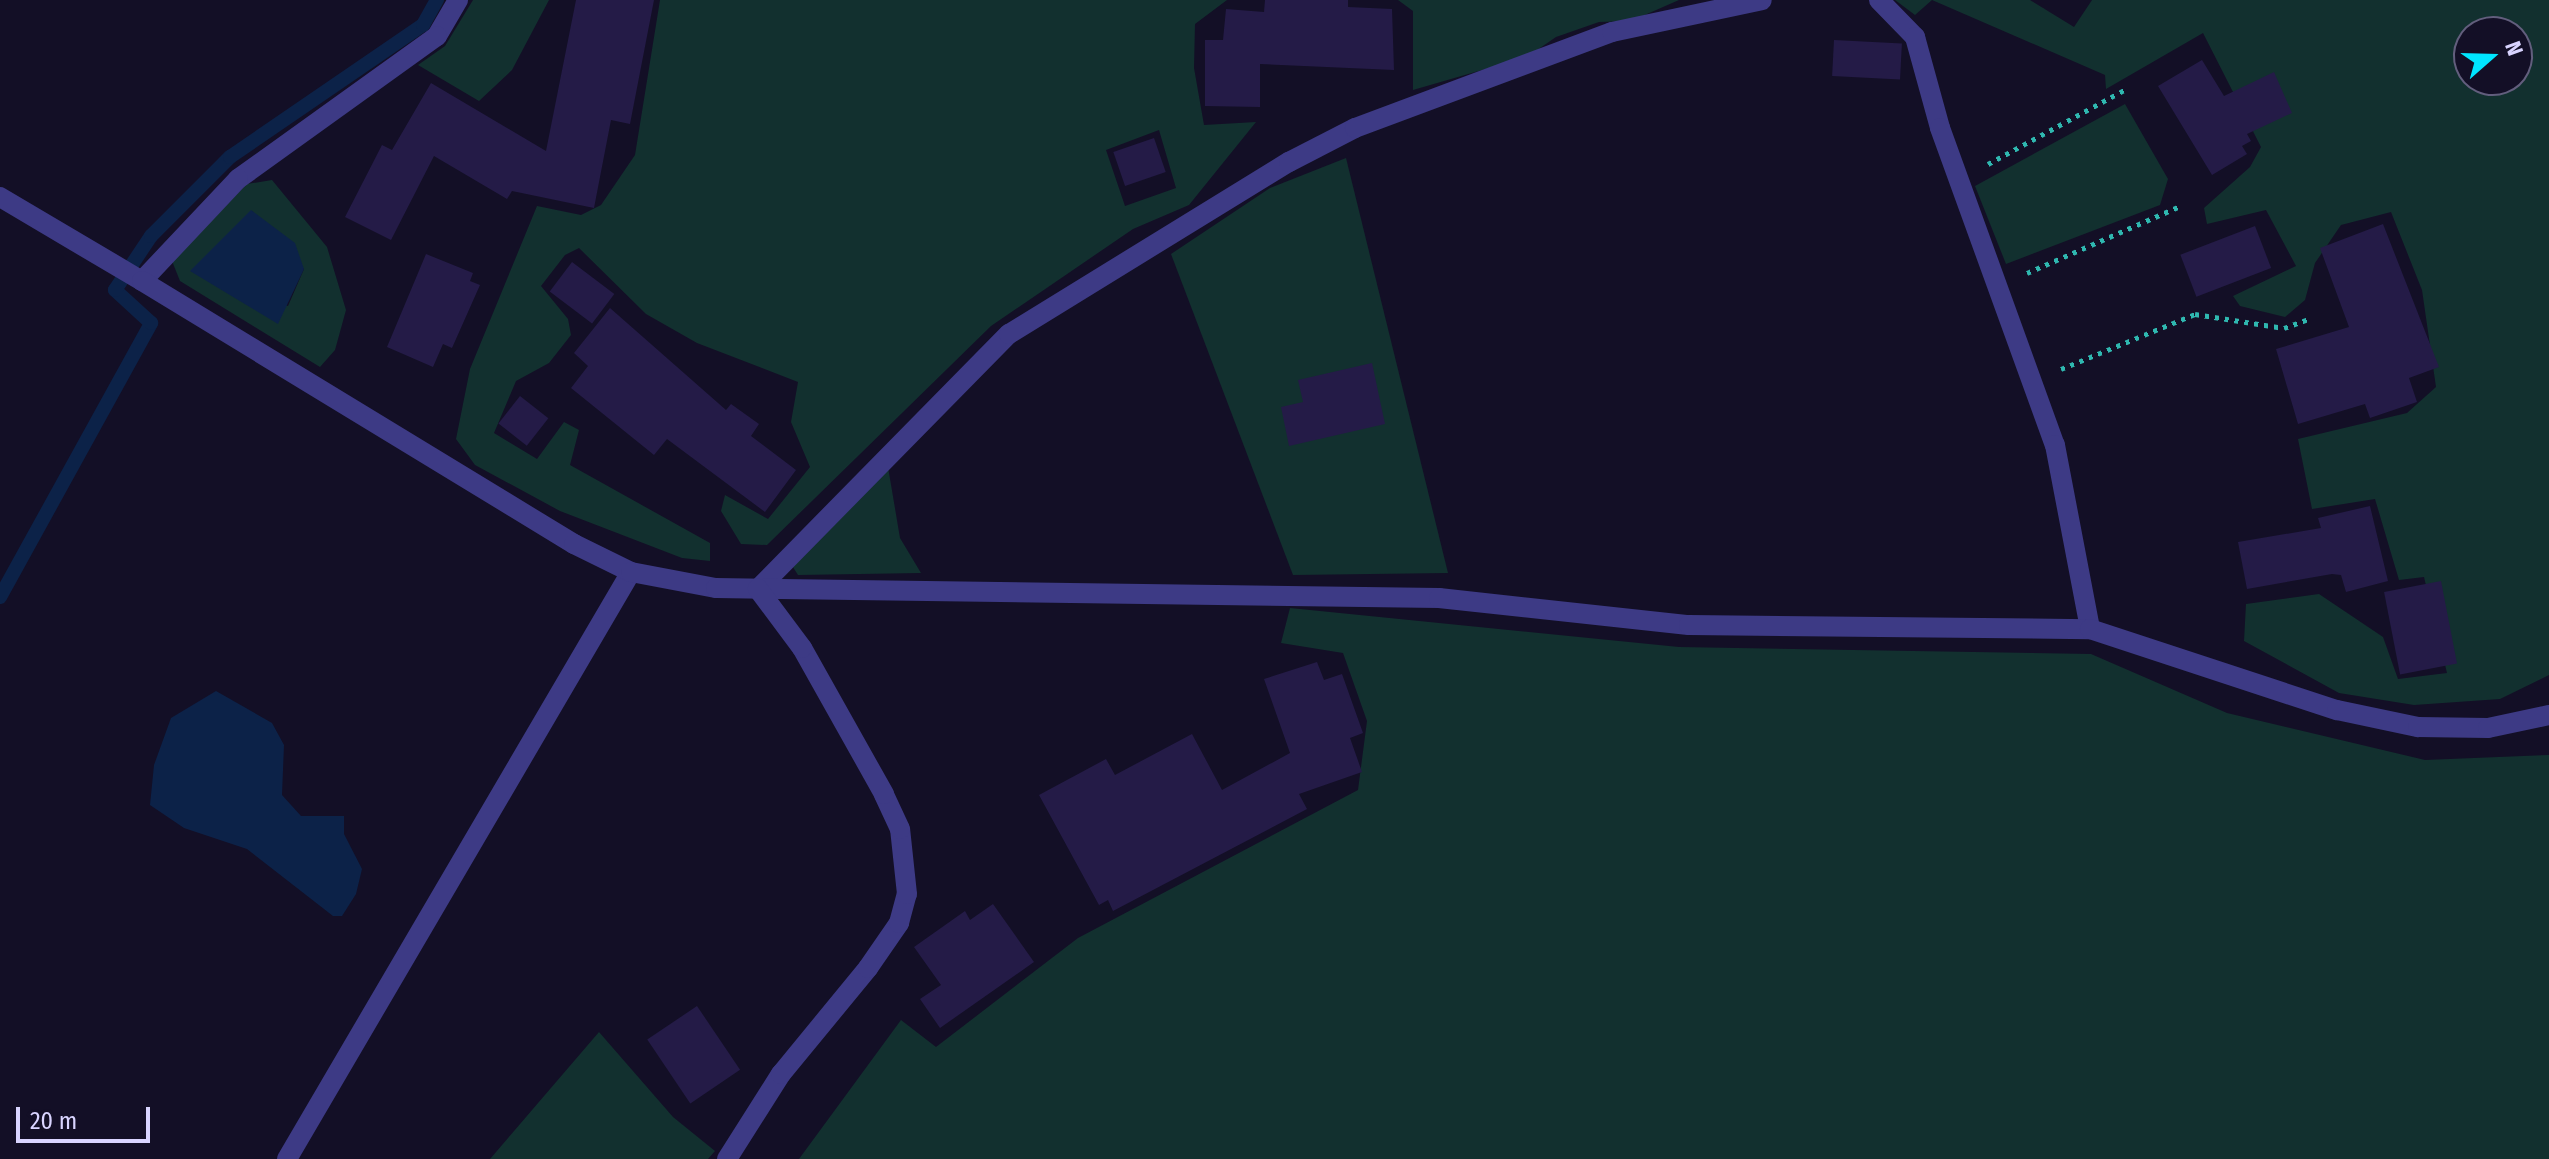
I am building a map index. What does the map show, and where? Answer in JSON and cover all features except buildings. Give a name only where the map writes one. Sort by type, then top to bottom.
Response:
[{"type":"street","points":[[142,281],[238,179],[437,36],[458,0]]},
{"type":"street","points":[[758,589],[1009,334],[1289,162],[1355,128],[1612,32],[1762,0]]},
{"type":"street","points":[[1879,0],[1915,37],[1959,180],[2034,382],[2055,445],[2090,629]]},
{"type":"street","points":[[0,197],[574,544],[631,572],[716,588],[1439,598],[1689,625],[2090,629],[2337,710],[2418,727],[2488,728],[2549,715]]},
{"type":"street","points":[[287,1159],[631,572]]},
{"type":"street","points":[[727,1159],[781,1074],[868,968],[899,923],[907,894],[900,829],[884,794],[802,648],[758,589]]},
{"type":"path","points":[[1959,180],[2128,88]]},
{"type":"path","points":[[1997,284],[2094,248],[2180,206]]},
{"type":"path","points":[[2034,382],[2195,314],[2284,328],[2309,319]]},
{"type":"green space","points":[[473,0],[549,0],[512,70],[479,101],[418,65],[445,46]]},
{"type":"green space","points":[[660,0],[1227,0],[1195,24],[1194,68],[1204,125],[1256,122],[1189,205],[1133,229],[991,326],[767,545],[741,544],[721,511],[725,495],[768,519],[810,467],[791,422],[798,382],[697,343],[646,314],[579,248],[565,255],[541,286],[568,319],[571,335],[549,363],[516,381],[494,433],[537,459],[564,422],[579,430],[570,465],[710,543],[710,561],[682,558],[560,511],[475,465],[456,439],[470,369],[537,206],[581,215],[601,205],[635,155]],"holes":[[[1159,130],[1176,188],[1125,206],[1106,150]]]},
{"type":"green space","points":[[1398,0],[1679,0],[1631,21],[1599,22],[1556,37],[1527,57],[1413,90],[1413,11]]},
{"type":"green space","points":[[1895,0],[1932,0],[1915,15]]},
{"type":"green space","points":[[1932,0],[2030,0],[2074,27],[2092,0],[2549,0],[2549,675],[2500,699],[2414,705],[2339,693],[2244,641],[2246,604],[2319,594],[2383,637],[2398,679],[2447,673],[2424,577],[2399,580],[2375,499],[2312,509],[2298,439],[2407,413],[2436,387],[2422,290],[2391,212],[2341,225],[2315,263],[2305,300],[2285,317],[2240,306],[2233,296],[2296,266],[2266,210],[2207,224],[2204,208],[2250,167],[2261,147],[2203,33],[2106,89],[2105,75]]},
{"type":"green space","points":[[2125,104],[2168,179],[2160,205],[2006,264],[1975,186]]},
{"type":"green space","points":[[1346,158],[1448,573],[1293,575],[1171,254],[1270,188]]},
{"type":"green space","points":[[272,180],[327,247],[346,310],[335,350],[320,367],[180,281],[172,261],[247,184]],"holes":[[[252,211],[304,269],[288,306],[191,271]]]},
{"type":"green space","points":[[888,467],[900,538],[921,573],[798,575],[791,564]]},
{"type":"green space","points":[[1290,608],[1679,647],[2091,654],[2227,713],[2425,760],[2549,755],[2549,1159],[799,1159],[901,1020],[936,1047],[1078,938],[1358,790],[1367,721],[1343,653],[1281,643]]},
{"type":"green space","points":[[599,1032],[673,1117],[715,1151],[708,1159],[490,1159]]},
{"type":"water","points":[[251,210],[295,243],[304,269],[278,324],[190,271]]},
{"type":"water","points":[[216,691],[272,723],[284,745],[282,795],[301,816],[344,816],[344,834],[362,869],[356,894],[342,916],[333,916],[247,849],[184,828],[150,805],[154,765],[171,718]]},
{"type":"waterway","points":[[0,597],[151,323],[115,290],[151,236],[230,157],[423,25],[437,0]]}]
